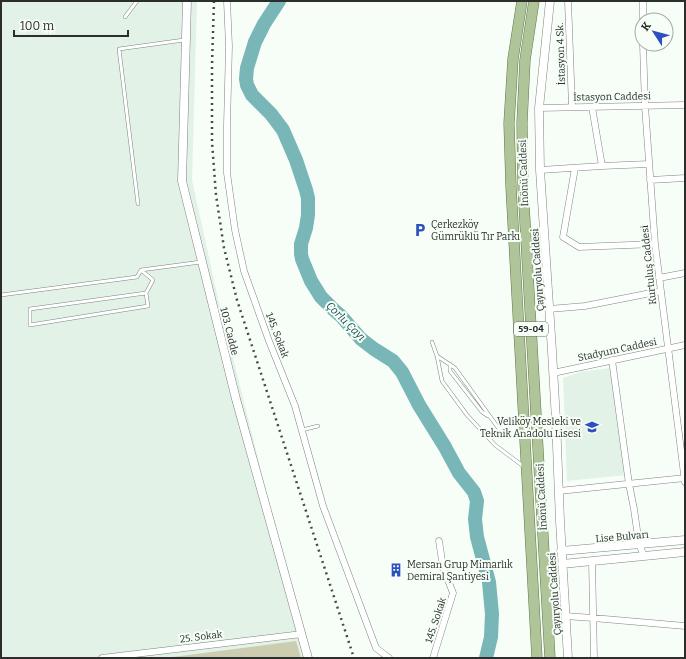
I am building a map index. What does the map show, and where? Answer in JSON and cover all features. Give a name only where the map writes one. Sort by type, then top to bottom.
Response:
[{"type":"main road","name":"59-04","points":[[522,1],[513,59],[509,123],[511,187],[537,658]]},
{"type":"main road","name":"İnönü Caddesi","points":[[534,1],[525,60],[522,123],[524,194],[550,658]]},
{"type":"street","name":"103. Cadde","points":[[187,1],[182,181],[236,399],[308,658]]},
{"type":"street","name":"145. Sokak","points":[[228,1],[229,46],[226,125],[227,173],[244,271],[295,406],[323,506],[376,648],[389,658]]},
{"type":"street","name":"Çayıryolu Caddesi","points":[[550,1],[538,108],[540,170],[553,373],[568,658]]},
{"type":"street","name":"İstasyon 4 Sk.","points":[[568,1],[572,107]]},
{"type":"street","points":[[642,1],[643,12]]},
{"type":"street","name":"Kurtuluş Caddesi","points":[[644,52],[645,106],[655,244],[685,482]]},
{"type":"street","name":"İstasyon Caddesi","points":[[538,108],[685,105]]},
{"type":"street","points":[[592,107],[602,166]]},
{"type":"street","points":[[540,170],[649,164]]},
{"type":"street","points":[[575,168],[563,237],[579,247],[655,244]]},
{"type":"street","points":[[650,180],[685,178]]},
{"type":"street","points":[[660,278],[685,273]]},
{"type":"street","points":[[549,309],[585,306],[661,291]]},
{"type":"street","name":"Stadyum Caddesi","points":[[553,373],[685,345]]},
{"type":"street","points":[[612,360],[629,484],[639,544],[644,556]]},
{"type":"street","points":[[559,492],[685,478]]},
{"type":"street","name":"Lise Bulvarı","points":[[562,551],[685,540]]},
{"type":"street","name":"145. Sokak","points":[[433,658],[453,593],[443,567],[439,541]]},
{"type":"street","points":[[562,564],[685,552]]},
{"type":"street","points":[[592,561],[594,658]]},
{"type":"street","points":[[565,616],[685,626]]},
{"type":"street","name":"25. Sokak","points":[[102,658],[302,634]]},
{"type":"lane","points":[[125,17],[137,1]]},
{"type":"lane","points":[[138,204],[119,49],[186,40]]},
{"type":"lane","points":[[141,270],[202,261]]},
{"type":"lane","points":[[141,270],[153,280],[146,293],[148,306],[30,325],[30,309],[146,293]]},
{"type":"lane","points":[[1,295],[137,277],[141,270]]},
{"type":"lane","points":[[432,342],[437,356],[442,381],[467,415],[495,445],[526,468]]},
{"type":"lane","points":[[437,356],[454,368],[499,429],[524,419]]},
{"type":"lane","points":[[450,364],[450,371],[482,412],[490,417]]},
{"type":"lane","points":[[302,430],[318,426]]},
{"type":"shaded area","points":[[1,1],[197,1],[192,180],[217,294],[308,658],[1,658]]},
{"type":"shaded area","name":"Veliköy Mesleki ve Teknik Anadolu Lisesi","points":[[610,368],[626,475],[567,481],[563,378],[580,372]]},
{"type":"green space","points":[[296,641],[301,658],[165,658]]},
{"type":"waterway","name":"Çorlu Çayı","points":[[279,1],[264,24],[255,42],[247,68],[247,85],[252,95],[271,114],[283,130],[296,160],[306,190],[308,198],[308,215],[301,244],[301,254],[311,281],[321,297],[341,316],[361,339],[393,361],[402,372],[419,405],[459,473],[474,492],[477,501],[475,519],[477,537],[489,582],[492,614],[491,637],[486,658]]},
{"type":"railway","points":[[214,1],[212,142],[216,195],[224,248],[237,300],[354,658]]},
{"type":"place","name":"Çerkezköy Gümrüklü Tır Parkı","points":[[420,230]]},
{"type":"place","name":"Veliköy Mesleki ve Teknik Anadolu Lisesi","points":[[592,427]]},
{"type":"place","name":"Mersan Grup Mimarlık Demiral Şantiyesi","points":[[396,570]]}]
